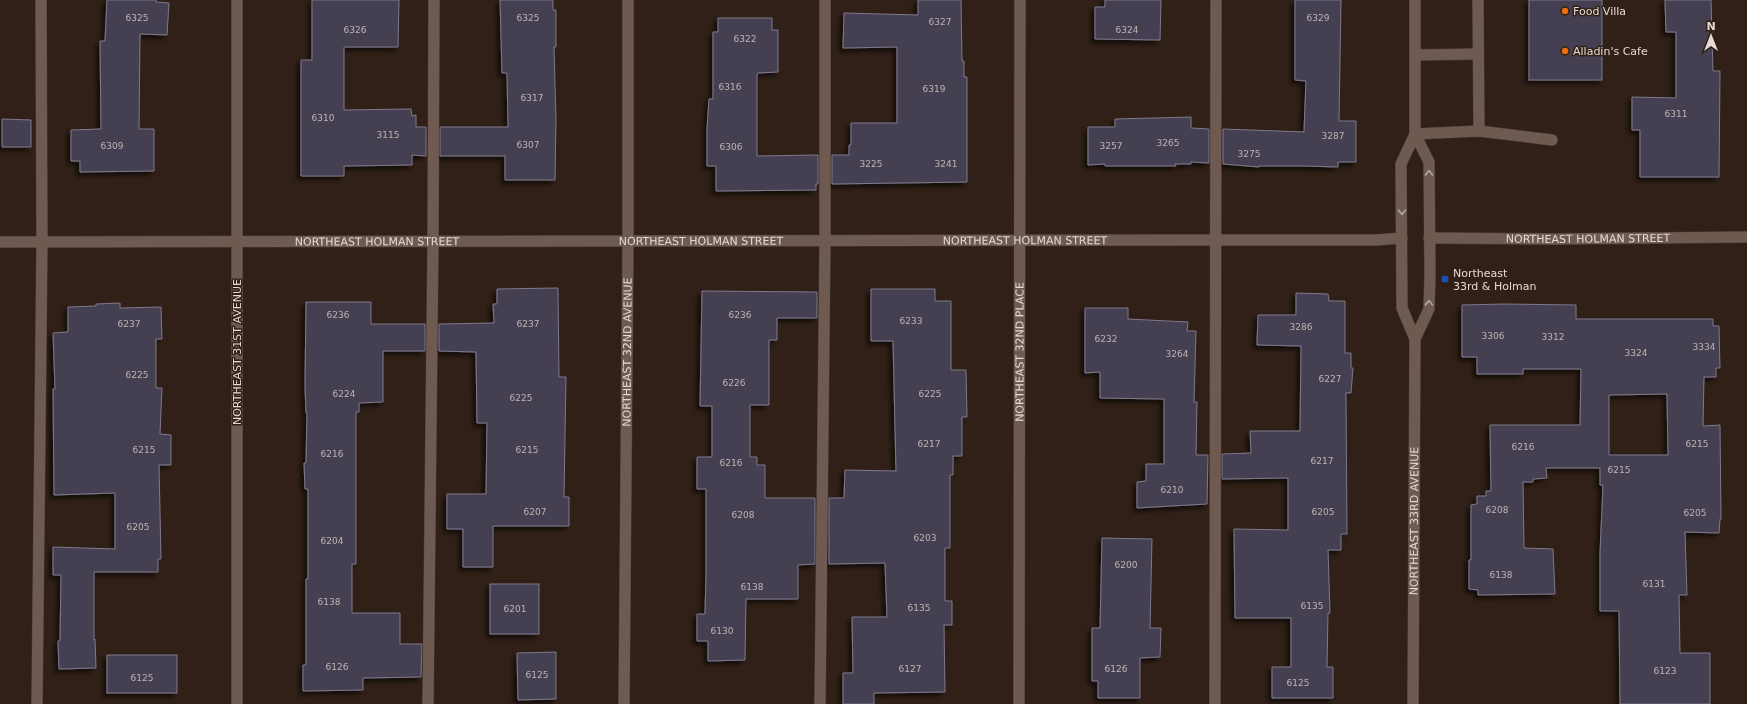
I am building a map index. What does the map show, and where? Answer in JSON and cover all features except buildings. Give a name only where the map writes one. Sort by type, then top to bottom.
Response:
[{"type":"street","points":[[37,704],[42,242],[41,0]]},
{"type":"street","name":"NORTHEAST 31ST AVENUE","points":[[237,0],[237,704]]},
{"type":"street","points":[[428,704],[434,0]]},
{"type":"street","name":"NORTHEAST 32ND AVENUE","points":[[624,704],[628,241],[628,0]]},
{"type":"street","points":[[820,704],[825,241],[825,0]]},
{"type":"street","name":"NORTHEAST 32ND PLACE","points":[[1019,704],[1020,0]]},
{"type":"street","points":[[1215,704],[1216,0]]},
{"type":"street","name":"NORTHEAST 33RD AVENUE","points":[[1413,704],[1415,339],[1402,308],[1401,164],[1415,134],[1415,0]]},
{"type":"street","points":[[1478,0],[1479,131]]},
{"type":"street","points":[[1415,55],[1478,54]]},
{"type":"street","points":[[1415,134],[1479,131],[1552,140]]},
{"type":"street","name":"NORTHEAST 33RD AVENUE","points":[[1415,134],[1429,162],[1429,310],[1415,339]]},
{"type":"street","name":"NORTHEAST HOLMAN STREET","points":[[1429,238],[1552,239],[1747,236]]},
{"type":"street","name":"NORTHEAST HOLMAN STREET","points":[[0,242],[1216,240],[1402,238]]},
{"type":"place","name":"Food Villa","points":[[1565,11]]},
{"type":"place","name":"Alladin's Cafe","points":[[1565,51]]},
{"type":"place","name":"Northeast 33rd & Holman","points":[[1445,279]]}]
